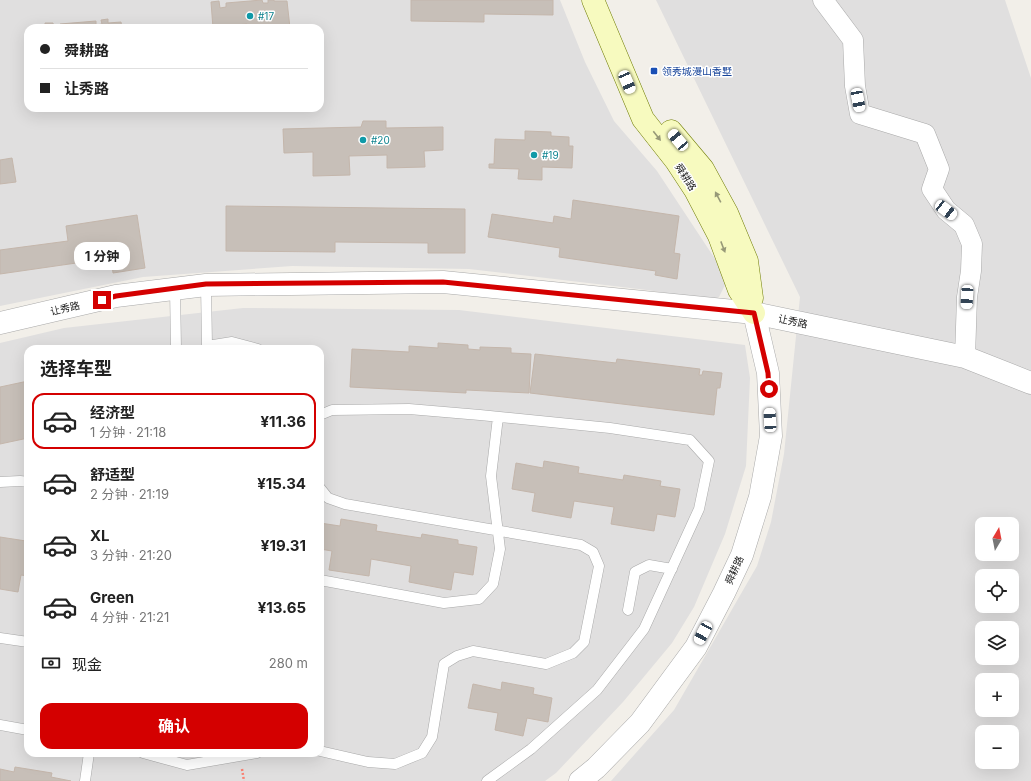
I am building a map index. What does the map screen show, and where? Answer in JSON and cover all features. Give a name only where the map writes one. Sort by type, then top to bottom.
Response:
[{"type":"main road","name":"舜耕路","points":[[593,0],[643,119],[676,161],[695,190],[719,236],[739,290],[754,313]]},
{"type":"main road","name":"舜耕路","points":[[605,0],[614,27],[654,110],[703,169],[727,213],[747,261],[754,313]]},
{"type":"street","points":[[822,0],[853,40],[855,86],[860,114],[925,134],[939,169],[932,189],[946,210],[964,225],[972,244],[971,271],[967,297],[965,357]]},
{"type":"street","name":"让秀路","points":[[0,323],[116,296],[206,284],[443,282],[754,313],[965,357],[1031,383]]},
{"type":"street","name":"舜耕路","points":[[580,781],[596,768],[640,723],[696,647],[742,554],[760,497],[770,436],[768,373],[754,313]]},
{"type":"lane","points":[[206,284],[207,345]]},
{"type":"lane","points":[[175,289],[176,345]]},
{"type":"lane","points":[[213,345],[232,342],[243,345]]},
{"type":"lane","points":[[324,413],[332,410],[409,409],[610,428],[690,440],[709,461],[699,509],[644,629],[596,690],[532,749],[487,781]]},
{"type":"lane","points":[[324,581],[444,603],[479,600],[493,584],[500,549],[491,476],[498,417]]},
{"type":"lane","points":[[0,482],[24,482]]},
{"type":"lane","points":[[324,493],[328,498],[344,504],[581,545],[593,552],[599,566],[584,642],[573,653],[546,664],[473,650],[457,656],[444,664],[432,737],[422,753],[395,764],[368,762],[324,752]]},
{"type":"lane","points":[[628,610],[635,572],[649,565],[672,569]]},
{"type":"lane","points":[[0,638],[24,641]]},
{"type":"lane","points":[[0,726],[24,729]]},
{"type":"lane","points":[[85,781],[88,757]]},
{"type":"lane","points":[[158,757],[187,765],[234,757]]},
{"type":"shaded area","points":[[0,0],[560,0],[585,62],[614,121],[657,171],[723,271],[727,281],[719,297],[711,300],[647,290],[469,269],[292,266],[143,277],[0,306]]},
{"type":"shaded area","points":[[656,0],[1005,0],[1031,78],[1031,781],[611,781],[674,710],[757,566],[771,522],[784,454],[800,297]]},
{"type":"shaded area","points":[[243,308],[459,310],[745,345],[750,378],[746,466],[725,534],[694,607],[672,643],[623,702],[556,773],[545,781],[0,781],[0,343],[64,328]]},
{"type":"building","name":"#17","points":[[262,0],[263,3],[268,3],[268,0],[287,1],[290,24],[213,24],[211,2],[219,1],[220,8],[226,7],[226,3]]},
{"type":"building","points":[[411,0],[553,0],[553,15],[484,14],[484,22],[411,21]]},
{"type":"building","points":[[108,19],[108,23],[121,22],[121,24],[102,24],[101,20]]},
{"type":"building","points":[[96,21],[96,24],[60,24]]},
{"type":"building","name":"#20","points":[[363,121],[386,121],[386,128],[443,127],[443,150],[424,151],[425,167],[387,168],[387,155],[349,156],[350,175],[313,176],[313,152],[284,153],[283,129],[361,127]]},
{"type":"building","name":"#19","points":[[525,131],[551,132],[551,136],[569,137],[569,146],[573,146],[572,168],[542,167],[542,180],[518,179],[519,169],[489,168],[489,164],[494,164],[495,139],[525,140]]},
{"type":"building","points":[[12,158],[16,182],[0,184],[0,160]]},
{"type":"building","points":[[573,200],[679,216],[674,253],[680,254],[677,279],[655,275],[656,271],[559,257],[560,248],[488,237],[492,214],[553,223],[554,216],[571,219]]},
{"type":"building","points":[[226,206],[465,209],[465,253],[428,253],[428,243],[335,242],[335,252],[226,251]]},
{"type":"building","points":[[137,215],[145,268],[113,273],[111,258],[0,274],[0,250],[68,241],[66,226]]},
{"type":"building","points":[[438,343],[468,345],[468,349],[480,350],[480,347],[511,348],[511,353],[531,354],[529,393],[466,390],[466,393],[350,387],[352,349],[409,352],[409,346],[438,348]]},
{"type":"building","points":[[535,354],[616,363],[617,359],[700,369],[699,375],[702,375],[703,371],[722,373],[720,388],[717,388],[714,415],[530,393]]},
{"type":"building","points":[[24,382],[24,439],[0,444],[0,387]]},
{"type":"building","points":[[544,461],[579,467],[578,473],[623,480],[624,475],[661,481],[660,486],[680,489],[675,517],[657,514],[654,531],[611,524],[614,507],[574,501],[571,518],[532,511],[535,493],[512,489],[516,463],[543,468]]},
{"type":"building","points":[[341,519],[377,525],[376,531],[421,538],[422,534],[458,540],[458,544],[477,547],[473,575],[454,572],[451,590],[409,582],[411,566],[371,559],[369,576],[329,570],[332,551],[324,550],[324,524],[340,526]]},
{"type":"building","points":[[0,537],[24,541],[24,575],[21,575],[18,592],[0,589]]},
{"type":"building","points":[[502,682],[534,688],[533,694],[552,698],[548,722],[527,718],[523,736],[495,730],[498,713],[468,708],[473,684],[501,690]]},
{"type":"building","points":[[15,767],[52,773],[51,777],[71,781],[0,781],[0,769],[14,772]]},
{"type":"place","name":"#17","points":[[250,16]]},
{"type":"place","name":"领秀城漫山香墅","points":[[654,71]]},
{"type":"place","name":"#20","points":[[363,140]]},
{"type":"place","name":"#19","points":[[534,155]]},
{"type":"route","points":[[102,300],[116,296],[206,284],[443,282],[754,313],[768,373],[769,389]]}]
